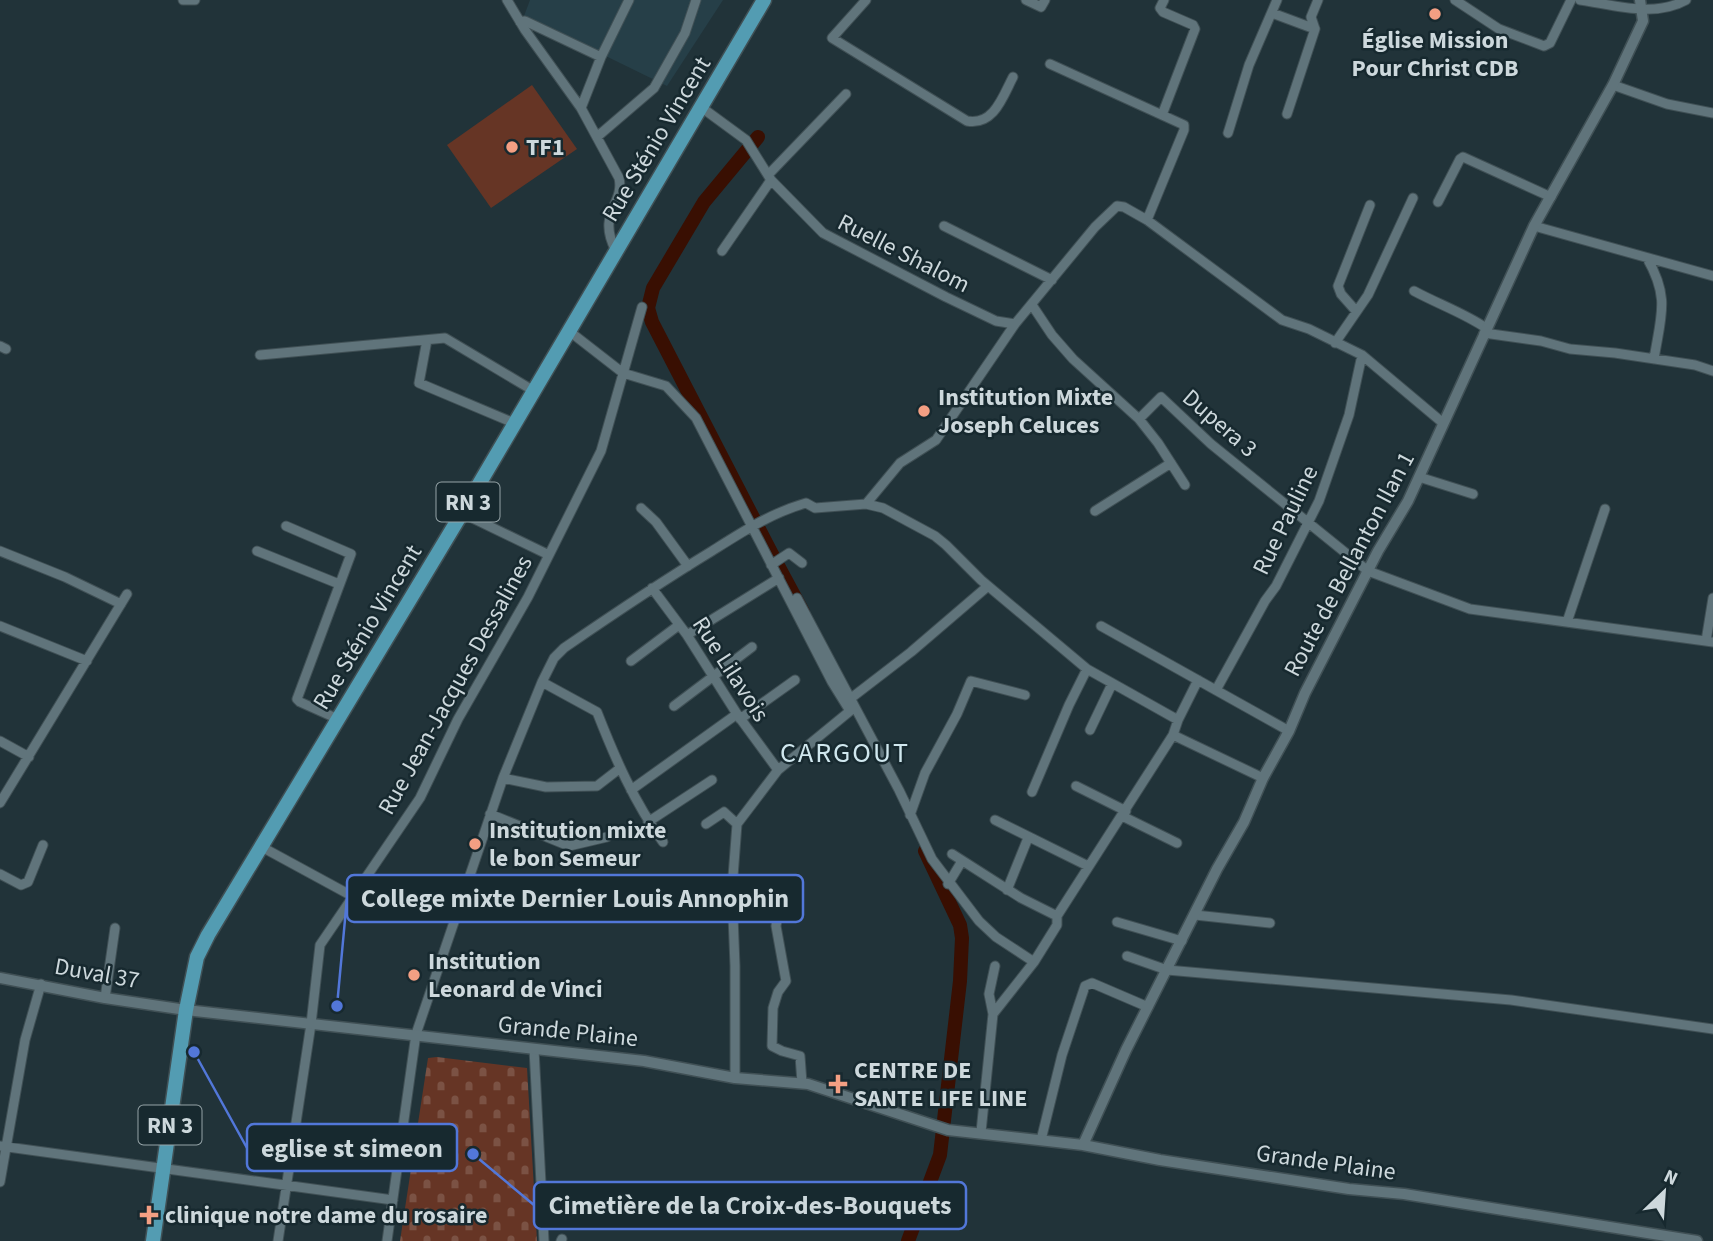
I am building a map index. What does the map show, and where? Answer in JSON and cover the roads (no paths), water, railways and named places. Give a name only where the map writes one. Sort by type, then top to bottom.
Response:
[{"type":"main road","name":"Rue Sténio Vincent","points":[[153,1241],[186,1010],[197,957],[260,846],[462,513],[764,0]]},
{"type":"street","points":[[183,0],[195,0]]},
{"type":"street","points":[[507,0],[598,135],[621,182],[608,225],[611,242],[616,251]]},
{"type":"street","points":[[581,108],[601,57],[629,0]]},
{"type":"street","points":[[598,135],[654,88],[685,33],[696,0]]},
{"type":"street","points":[[866,0],[832,38],[967,121],[981,121],[997,110],[1013,77]]},
{"type":"street","points":[[1026,0],[1041,7],[1045,0]]},
{"type":"street","points":[[1162,115],[1195,29],[1193,25],[1163,12],[1160,8],[1164,0]]},
{"type":"street","points":[[1228,133],[1249,65],[1277,0]]},
{"type":"street","points":[[1287,114],[1315,29],[1311,17],[1318,0]]},
{"type":"street","points":[[1455,0],[1499,29],[1544,46],[1550,43],[1571,0]]},
{"type":"street","points":[[1580,0],[1675,6],[1686,0]]},
{"type":"street","name":"Route de Bellanton Ilan 1","points":[[1083,1145],[1148,1007],[1217,869],[1244,822],[1305,693],[1368,570],[1408,501],[1534,226],[1613,85],[1643,21],[1641,5]]},
{"type":"street","points":[[1272,13],[1315,29]]},
{"type":"street","points":[[520,22],[526,21],[601,57]]},
{"type":"street","points":[[1050,64],[1184,125],[1147,220]]},
{"type":"street","points":[[1613,85],[1667,104],[1713,113]]},
{"type":"street","points":[[722,251],[769,178],[846,94]]},
{"type":"street","name":"Ruelle Shalom","points":[[701,107],[750,146],[769,178],[823,233],[996,321],[1015,324]]},
{"type":"street","points":[[1438,202],[1463,157],[1550,197]]},
{"type":"street","points":[[1335,343],[1368,295],[1413,198]]},
{"type":"street","points":[[1356,311],[1341,294],[1338,286],[1370,205]]},
{"type":"street","points":[[866,504],[900,463],[936,440],[1015,324],[1095,227],[1116,206],[1124,207],[1147,220],[1282,320],[1310,329],[1362,355],[1443,423]]},
{"type":"street","points":[[944,226],[1052,280]]},
{"type":"street","points":[[1534,226],[1713,276]]},
{"type":"street","points":[[1647,258],[1659,279],[1662,294],[1654,359]]},
{"type":"street","points":[[1414,290],[1442,306],[1466,315],[1485,330],[1570,349],[1695,365],[1713,370]]},
{"type":"street","points":[[1032,305],[1052,335],[1073,359],[1139,419],[1185,485]]},
{"type":"street","name":"Rue Jean-Jacques Dessalines","points":[[278,1241],[311,1024],[320,945],[420,798],[458,719],[528,597],[601,451],[642,307]]},
{"type":"street","points":[[569,331],[623,373],[666,386],[696,418],[756,524],[779,578],[932,859],[948,884],[979,921],[996,937],[1034,962]]},
{"type":"street","points":[[260,355],[445,338],[534,391]]},
{"type":"street","points":[[427,340],[419,383],[514,424]]},
{"type":"street","name":"Rue Pauline","points":[[1216,690],[1276,586],[1320,501],[1349,415],[1362,355]]},
{"type":"street","name":"Dupera 3","points":[[1139,419],[1161,397],[1211,444],[1368,570],[1470,609],[1710,642]]},
{"type":"street","points":[[1095,511],[1171,463]]},
{"type":"street","points":[[1419,477],[1474,494]]},
{"type":"street","points":[[387,1241],[416,1034],[503,778],[554,658],[564,648],[652,588],[785,509],[806,503],[815,508],[866,504],[883,508],[941,540],[988,586],[1087,669],[1178,720]]},
{"type":"street","points":[[641,508],[656,522],[688,566]]},
{"type":"street","points":[[1567,622],[1605,509]]},
{"type":"street","points":[[462,513],[549,555]]},
{"type":"street","points":[[286,526],[349,552],[350,557],[297,699],[338,719]]},
{"type":"street","points":[[0,551],[65,577],[121,604]]},
{"type":"street","points":[[257,551],[339,584]]},
{"type":"street","points":[[774,563],[789,553],[802,563]]},
{"type":"street","points":[[687,635],[779,578]]},
{"type":"street","points":[[847,701],[911,652],[988,586]]},
{"type":"street","name":"Rue Lilavois","points":[[652,588],[687,635],[738,717],[778,770]]},
{"type":"street","points":[[1,801],[127,594]]},
{"type":"street","points":[[797,597],[835,680]]},
{"type":"street","points":[[1710,642],[1713,598]]},
{"type":"street","points":[[631,661],[680,625]]},
{"type":"street","points":[[0,626],[87,661]]},
{"type":"street","points":[[1101,626],[1289,731]]},
{"type":"street","points":[[674,706],[752,647]]},
{"type":"street","points":[[1032,792],[1087,669]]},
{"type":"street","points":[[631,790],[795,680]]},
{"type":"street","points":[[993,1014],[1034,962],[1057,925],[1057,916],[1173,735],[1198,680]]},
{"type":"street","points":[[910,815],[925,773],[957,714],[971,681],[1025,695]]},
{"type":"street","points":[[542,682],[597,712],[619,769],[648,822],[663,842]]},
{"type":"street","points":[[1090,730],[1112,684]]},
{"type":"street","points":[[735,1079],[736,966],[732,890],[737,824],[778,770],[850,711],[847,701]]},
{"type":"street","points":[[1173,735],[1263,778]]},
{"type":"street","points":[[0,741],[29,757]]},
{"type":"street","points":[[503,778],[546,787],[597,786],[619,769]]},
{"type":"street","points":[[648,822],[712,780]]},
{"type":"street","points":[[1076,786],[1177,843]]},
{"type":"street","points":[[706,824],[724,812],[737,824]]},
{"type":"street","points":[[490,814],[569,846],[607,837]]},
{"type":"street","points":[[995,820],[1088,866]]},
{"type":"street","points":[[1007,890],[1028,838]]},
{"type":"street","points":[[0,874],[21,885],[28,882],[43,845]]},
{"type":"street","points":[[260,846],[352,896]]},
{"type":"street","points":[[952,854],[1007,890],[1057,916]]},
{"type":"street","points":[[948,884],[962,861]]},
{"type":"street","points":[[783,884],[776,926],[786,981],[778,992],[773,1008],[772,1046],[800,1056],[802,1083]]},
{"type":"street","points":[[1195,915],[1270,923]]},
{"type":"street","points":[[1117,922],[1182,941]]},
{"type":"street","points":[[104,998],[114,928]]},
{"type":"street","points":[[1127,956],[1167,970],[1511,1000],[1713,1029]]},
{"type":"street","points":[[981,1132],[993,1014],[989,994],[995,966]]},
{"type":"street","name":"Duval 37","points":[[0,978],[186,1010]]},
{"type":"street","points":[[1041,1140],[1062,1055],[1084,986],[1092,983],[1148,1007]]},
{"type":"street","points":[[0,1182],[3,1147],[24,1040],[41,984]]},
{"type":"street","name":"Grande Plaine","points":[[186,1010],[644,1061],[735,1079],[802,1083],[944,1129],[1083,1145],[1349,1189],[1405,1194],[1697,1241]]},
{"type":"street","points":[[534,1049],[544,1241]]},
{"type":"street","points":[[3,1147],[393,1200]]},
{"type":"waterway","points":[[758,137],[704,202],[653,288],[648,308],[652,322],[803,612]]},
{"type":"waterway","points":[[908,1241],[940,1155],[960,981],[962,938],[960,925],[925,851]]},
{"type":"place","name":"Église Mission Pour Christ CDB","points":[[1435,14]]},
{"type":"place","name":"TF1","points":[[512,147]]},
{"type":"place","name":"Institution Mixte Joseph Celuces","points":[[924,411]]},
{"type":"place","name":"Institution mixte le bon Semeur","points":[[475,844]]},
{"type":"place","name":"Institution Leonard de Vinci","points":[[414,975]]},
{"type":"place","name":"College mixte Dernier Louis Annophin","points":[[337,1006]]},
{"type":"place","name":"eglise st simeon","points":[[194,1052]]},
{"type":"place","name":"CENTRE DE SANTE LIFE LINE","points":[[838,1084]]},
{"type":"place","name":"Cimetière de la Croix-des-Bouquets","points":[[473,1154]]},
{"type":"place","name":"clinique notre dame du rosaire","points":[[149,1215]]},
{"type":"district","name":"CARGOUT","points":[[845,752]]}]
